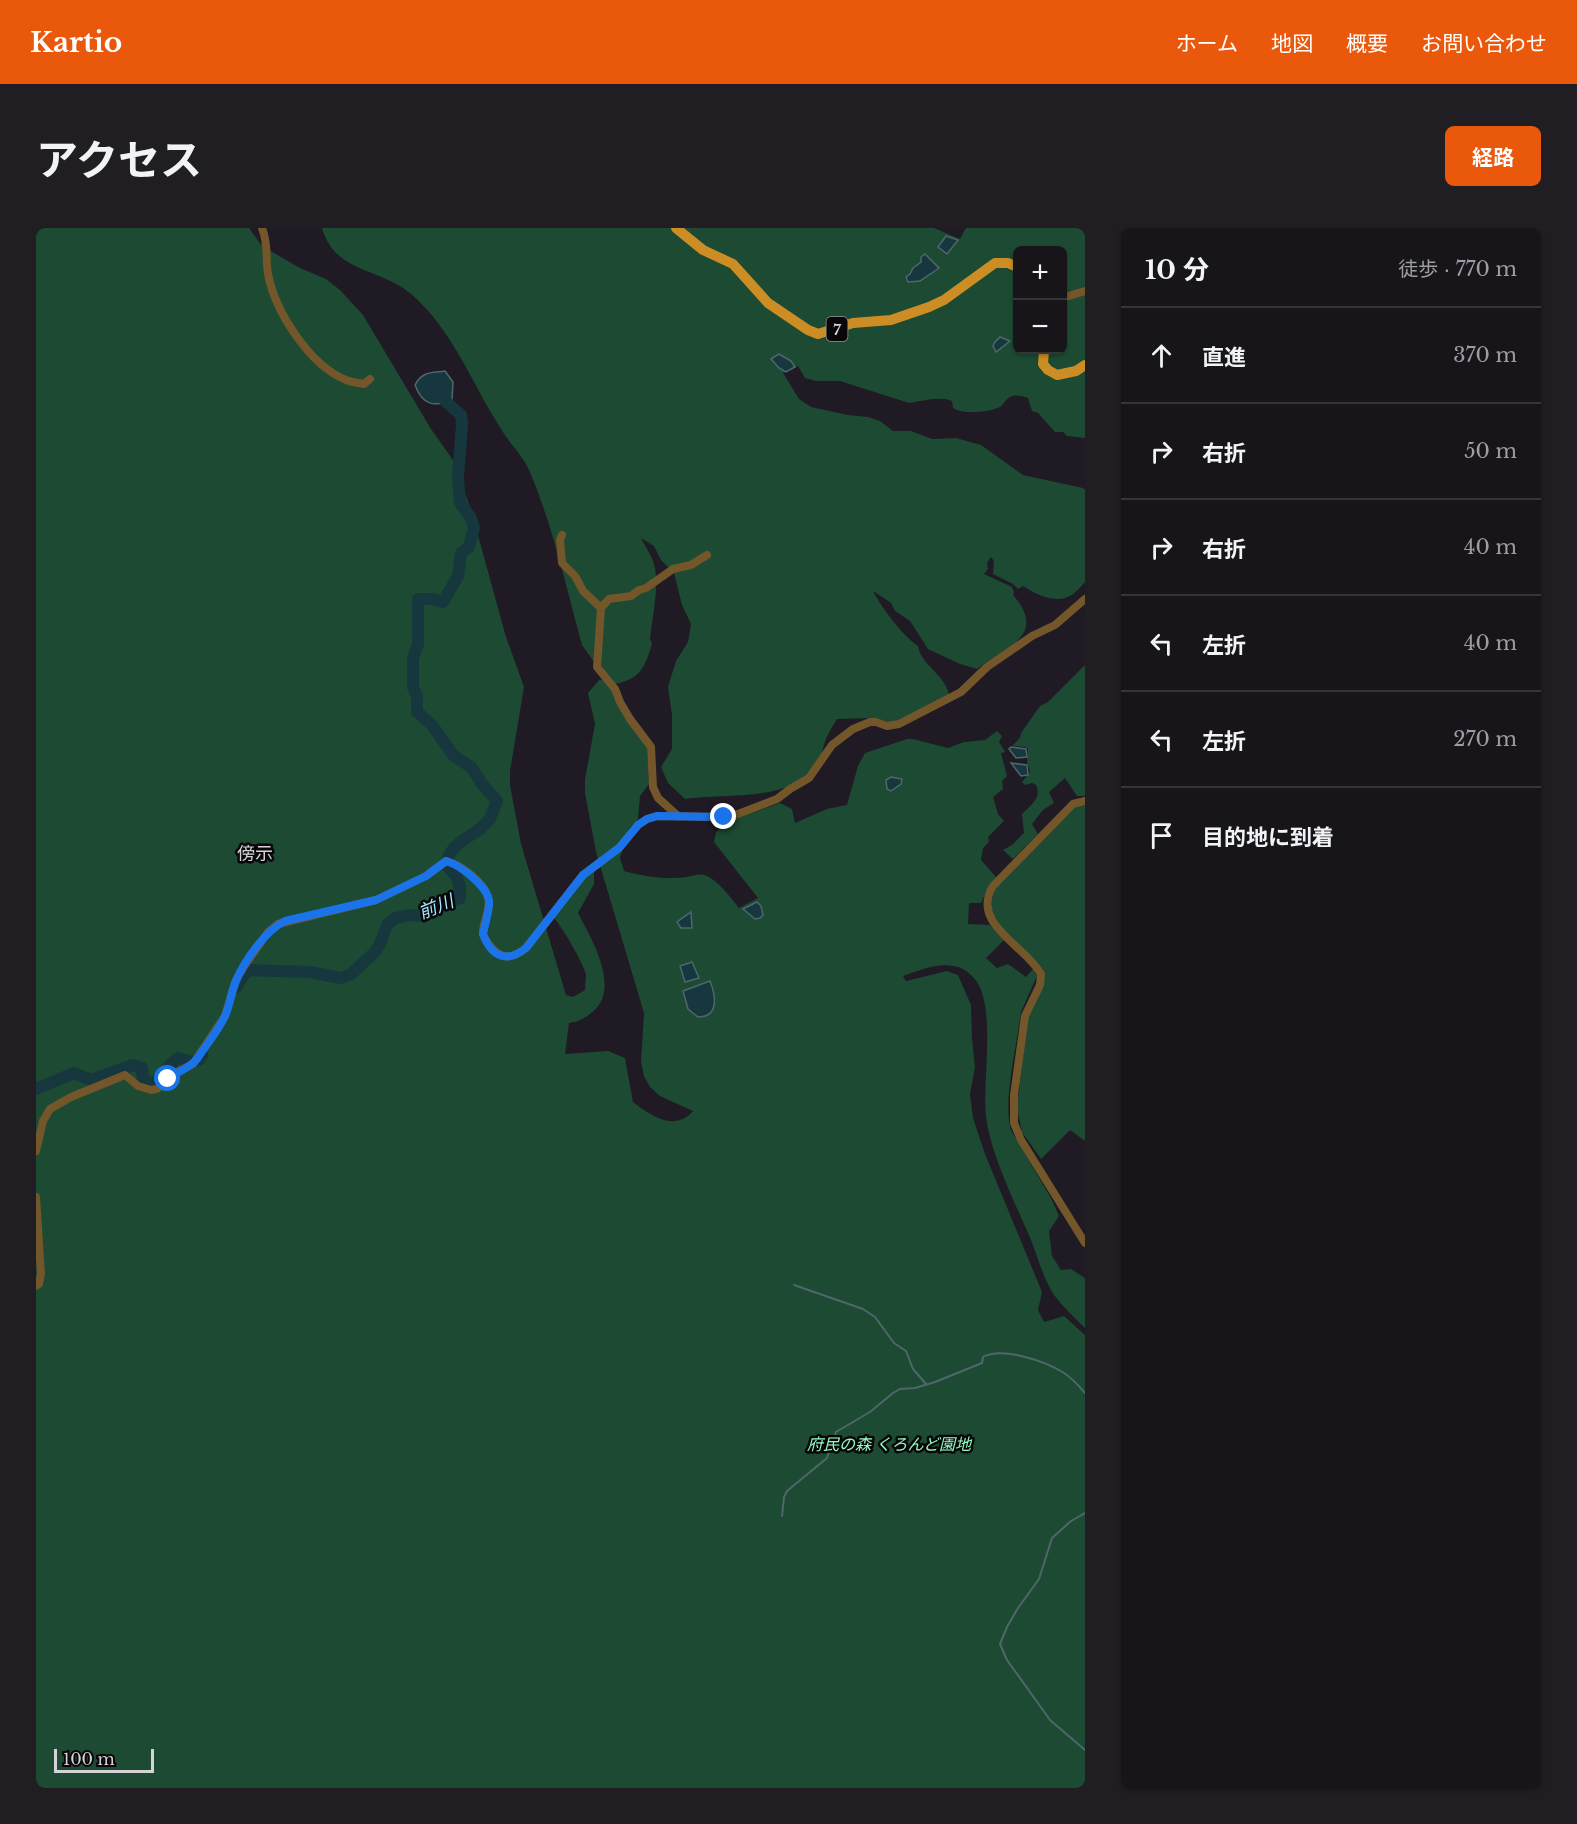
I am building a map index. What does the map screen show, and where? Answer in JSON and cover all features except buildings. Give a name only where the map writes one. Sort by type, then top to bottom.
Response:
[{"type":"main road","name":"7","points":[[676,228],[703,250],[733,264],[768,303],[808,330],[818,334],[852,324],[891,320],[928,307],[951,295],[995,263],[1013,265]]},
{"type":"main road","points":[[1043,354],[1042,364],[1058,375],[1076,371],[1085,365]]},
{"type":"street","points":[[262,228],[268,242],[268,272],[273,294],[306,351],[345,380],[364,384],[370,379]]},
{"type":"street","points":[[1067,296],[1085,291]]},
{"type":"street","points":[[562,535],[560,540],[562,563],[575,576],[583,591],[601,608]]},
{"type":"street","points":[[678,816],[658,798],[653,787],[651,747],[630,719],[615,689],[597,667],[601,608],[609,599],[631,596],[673,569],[691,565],[707,555]]},
{"type":"street","points":[[36,1151],[46,1114],[61,1102],[125,1075],[147,1090],[157,1089],[177,1072],[195,1061],[225,1016],[236,980],[243,968],[268,932],[278,924],[376,900],[426,876],[448,862],[468,874],[485,892],[489,901],[483,934],[495,952],[502,957],[518,954],[526,948],[576,883],[619,848],[638,825],[647,819],[657,816],[724,817],[777,799],[809,778],[832,745],[853,729],[870,722],[887,726],[899,724],[961,692],[987,667],[1032,636],[1055,625],[1085,599]]},
{"type":"street","points":[[1085,801],[1073,804],[993,886],[986,905],[993,923],[1041,974],[1040,985],[1025,1016],[1014,1095],[1014,1123],[1021,1140],[1085,1243]]},
{"type":"street","points":[[36,1197],[41,1274],[36,1287]]},
{"type":"green space","name":"府民の森 くろんど園地","points":[[36,228],[249,228],[262,246],[300,268],[326,279],[340,290],[363,315],[431,429],[453,460],[471,510],[506,637],[524,687],[510,771],[510,785],[521,844],[566,995],[573,997],[585,990],[586,975],[571,944],[552,916],[594,868],[594,884],[578,913],[602,965],[604,992],[600,1004],[590,1014],[569,1023],[565,1054],[608,1051],[625,1058],[633,1102],[655,1117],[671,1121],[679,1120],[693,1111],[660,1096],[650,1087],[644,1076],[641,1062],[644,1013],[596,852],[585,793],[585,779],[595,724],[588,693],[599,680],[606,679],[647,744],[649,784],[640,796],[638,819],[628,830],[620,858],[624,871],[663,878],[706,876],[722,887],[739,908],[758,898],[714,842],[716,832],[729,821],[780,803],[792,809],[795,823],[827,809],[847,805],[858,766],[865,753],[907,739],[948,748],[964,742],[985,740],[997,731],[1002,736],[999,742],[1005,752],[1001,753],[1007,776],[1002,781],[1003,789],[993,797],[998,814],[1004,821],[988,837],[989,842],[983,848],[981,860],[996,877],[981,903],[969,903],[968,924],[990,925],[1004,940],[986,958],[997,968],[1008,964],[1026,977],[1033,969],[1037,976],[1021,1012],[1011,1079],[1009,1119],[1011,1130],[1059,1216],[1049,1231],[1052,1256],[1061,1270],[1071,1269],[1085,1278],[1085,1328],[1061,1304],[1050,1288],[1004,1179],[988,1131],[985,1101],[987,1024],[981,990],[974,978],[966,971],[950,965],[922,969],[903,976],[906,981],[947,971],[958,975],[971,1005],[975,1067],[970,1094],[973,1118],[985,1154],[1042,1292],[1038,1310],[1044,1322],[1064,1316],[1085,1335],[1085,1788],[36,1788]]},
{"type":"green space","points":[[322,228],[934,228],[960,239],[966,228],[1085,228],[1085,438],[1055,432],[1038,413],[1032,411],[1028,398],[1021,396],[1010,397],[995,409],[963,412],[953,408],[952,401],[945,399],[909,403],[840,381],[816,381],[805,378],[798,366],[783,373],[799,399],[811,407],[868,417],[880,421],[893,431],[911,431],[932,439],[956,438],[981,445],[1023,475],[1083,488],[1085,490],[1085,582],[1070,596],[1058,599],[1045,597],[1023,586],[1018,589],[993,574],[994,561],[991,557],[984,574],[1012,587],[1013,595],[1023,609],[1026,621],[1025,631],[1019,640],[977,669],[928,649],[910,621],[895,611],[891,603],[873,591],[893,621],[918,646],[924,659],[944,682],[949,696],[894,723],[873,718],[837,719],[826,739],[817,765],[791,786],[756,794],[685,799],[668,783],[661,767],[672,749],[672,715],[668,687],[676,661],[688,642],[691,624],[682,605],[674,573],[661,560],[654,546],[641,538],[653,560],[656,576],[650,639],[652,644],[644,666],[636,676],[614,684],[582,645],[552,535],[529,470],[504,434],[447,336],[426,309],[403,288],[356,266],[336,252],[328,242]]},
{"type":"green space","points":[[1085,665],[1085,796],[1077,796],[1065,778],[1049,792],[1054,803],[1043,810],[1032,824],[1038,834],[1013,859],[1003,850],[1024,833],[1022,814],[1035,801],[1038,794],[1036,785],[1032,783],[1025,785],[1022,782],[1030,772],[1027,762],[1028,749],[1012,746],[1020,738],[1021,733],[1040,706],[1048,702]]},
{"type":"green space","points":[[1085,805],[1085,1141],[1070,1130],[1041,1159],[1022,1132],[1017,1108],[1027,1021],[1044,979],[1043,969],[1001,927],[992,911],[992,902],[996,888],[1075,807]]},
{"type":"water","points":[[946,236],[958,240],[947,254],[938,247]]},
{"type":"water","points":[[925,254],[939,268],[920,281],[908,282],[906,277],[921,262],[921,257]]},
{"type":"water","points":[[1000,337],[1010,341],[996,352],[993,346]]},
{"type":"water","points":[[779,354],[791,361],[795,367],[786,372],[779,368],[771,359]]},
{"type":"water","points":[[445,371],[453,382],[452,400],[439,404],[429,403],[421,396],[415,385],[421,377]]},
{"type":"water","points":[[1011,747],[1026,749],[1027,757],[1016,758],[1009,749]]},
{"type":"water","points":[[1011,763],[1027,765],[1028,775],[1021,776]]},
{"type":"water","points":[[891,777],[902,779],[901,784],[891,791],[887,789],[886,780]]},
{"type":"water","points":[[757,902],[761,906],[763,915],[755,919],[743,909]]},
{"type":"water","points":[[691,912],[692,928],[681,928],[677,922]]},
{"type":"water","points":[[692,962],[699,978],[685,982],[680,966]]},
{"type":"water","points":[[710,981],[714,993],[713,1010],[705,1016],[698,1017],[688,1009],[683,991]]},
{"type":"waterway","name":"前川","points":[[237,987],[244,974],[250,970],[309,972],[341,978],[351,974],[374,953],[387,925],[395,918],[410,915],[425,916],[445,902],[460,898],[458,880],[447,866],[448,858],[457,845],[484,826],[492,815],[497,801],[471,767],[453,755],[432,725],[417,712],[417,696],[413,687],[413,658],[418,644],[418,599],[443,602],[458,576],[461,553],[469,547],[474,528],[471,518],[460,503],[458,478],[461,415],[445,401]]},
{"type":"waterway","name":"前川","points":[[36,1089],[74,1073],[91,1080],[133,1065],[142,1068],[143,1082],[154,1083],[178,1058],[191,1062],[199,1060],[202,1055]]},
{"type":"waterway","points":[[794,1285],[863,1309],[875,1317],[894,1343],[906,1351],[913,1369],[926,1384]]},
{"type":"waterway","points":[[782,1516],[787,1491],[827,1458],[836,1432],[870,1412],[900,1389],[915,1388],[935,1382],[982,1363],[983,1357],[1001,1353],[1036,1360],[1056,1369],[1070,1377],[1085,1393]]},
{"type":"waterway","points":[[1085,1513],[1071,1521],[1052,1538],[1039,1579],[1018,1608],[1000,1644],[1007,1660],[1050,1720],[1085,1750]]},
{"type":"district","name":"傍示","points":[[255,854]]},
{"type":"route","points":[[168,1079],[193,1064],[197,1059],[225,1016],[236,980],[243,968],[268,932],[278,924],[376,900],[426,876],[446,861],[462,869],[488,896],[489,906],[483,934],[498,955],[509,957],[526,948],[583,875],[619,848],[638,825],[647,819],[657,816],[724,817]]}]
